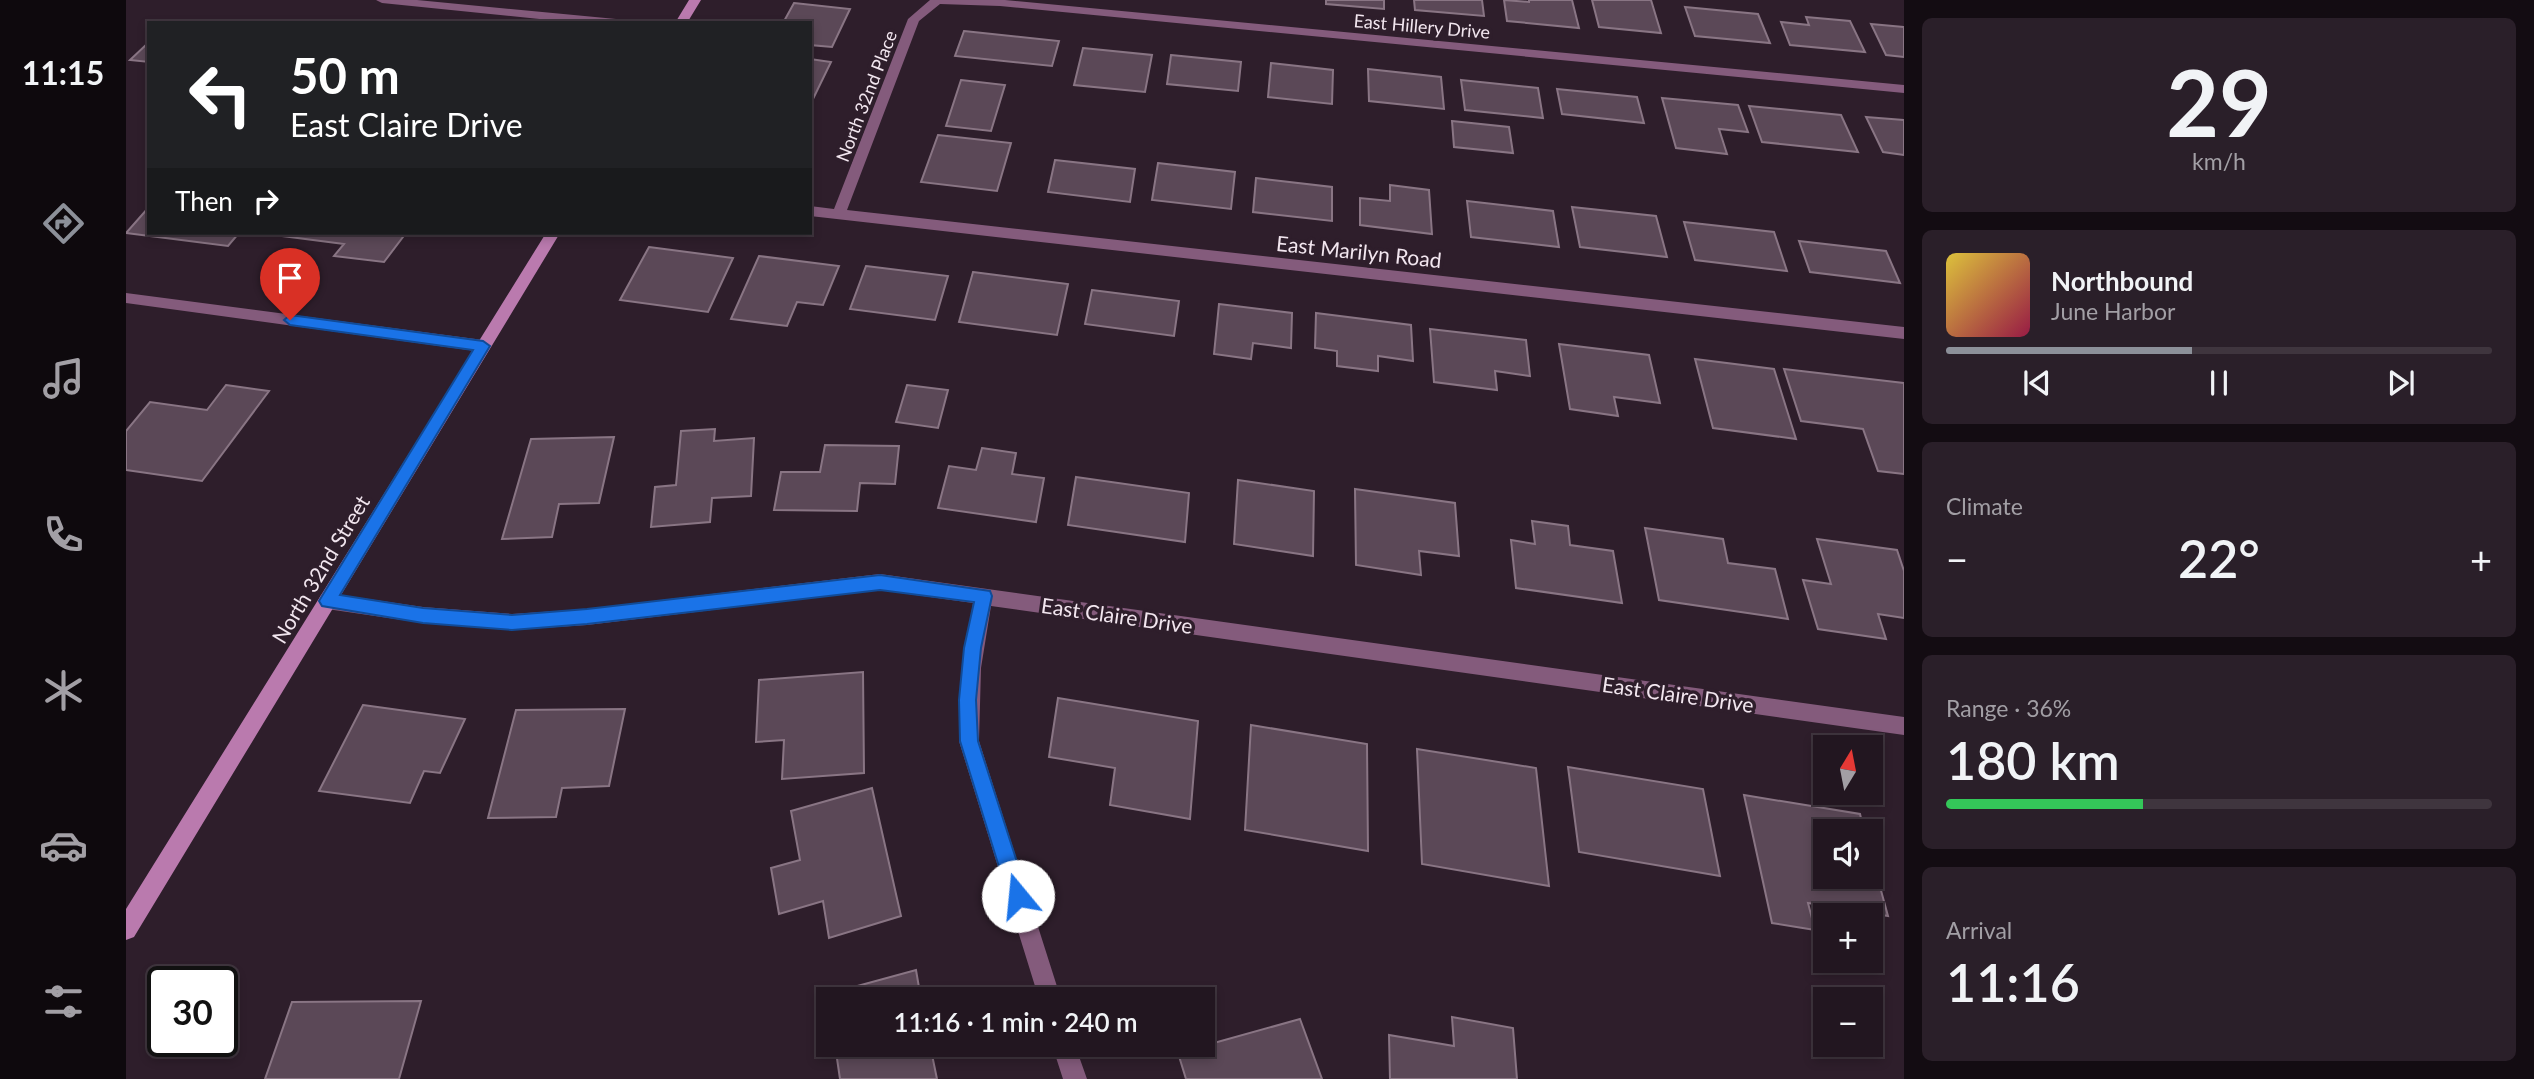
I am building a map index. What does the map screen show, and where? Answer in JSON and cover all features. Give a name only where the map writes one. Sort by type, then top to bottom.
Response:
[{"type":"main road","points":[[682,21],[695,0]]},
{"type":"main road","name":"North 32nd Street","points":[[127,927],[552,235]]},
{"type":"street","points":[[382,0],[596,21]]},
{"type":"street","name":"East Hillery Drive","points":[[937,0],[1000,3],[1904,89]]},
{"type":"street","name":"North 32nd Place","points":[[839,214],[914,19],[937,0]]},
{"type":"street","name":"East Marilyn Road","points":[[812,211],[1904,333]]},
{"type":"street","points":[[126,298],[483,346]]},
{"type":"street","name":"East Claire Drive","points":[[327,601],[423,615],[512,622],[587,617],[880,582],[1904,726]]},
{"type":"street","points":[[984,596],[972,648],[967,700],[969,741],[1046,987]]},
{"type":"street","points":[[1068,1057],[1075,1079]]},
{"type":"building","points":[[1326,0],[1384,0],[1384,9],[1326,4]]},
{"type":"building","points":[[1414,0],[1482,0],[1484,16],[1415,10]]},
{"type":"building","points":[[1504,0],[1572,0],[1579,28],[1507,21]]},
{"type":"building","points":[[1592,0],[1651,0],[1661,33],[1599,27]]},
{"type":"building","points":[[794,3],[850,9],[832,47],[812,45],[812,21],[784,21]]},
{"type":"building","points":[[1685,7],[1758,14],[1770,43],[1695,36]]},
{"type":"building","points":[[1806,17],[1850,21],[1865,52],[1790,45],[1781,22],[1809,25]]},
{"type":"building","points":[[1871,24],[1904,27],[1904,57],[1886,55]]},
{"type":"building","points":[[964,31],[1059,41],[1052,66],[955,56]]},
{"type":"building","points":[[147,44],[147,62],[130,60]]},
{"type":"building","points":[[1083,48],[1152,55],[1145,92],[1074,85]]},
{"type":"building","points":[[1171,55],[1241,62],[1238,91],[1167,84]]},
{"type":"building","points":[[812,59],[831,62],[813,99]]},
{"type":"building","points":[[1271,63],[1333,70],[1332,104],[1268,97]]},
{"type":"building","points":[[1368,69],[1441,77],[1444,109],[1369,101]]},
{"type":"building","points":[[961,80],[1005,85],[991,131],[946,126]]},
{"type":"building","points":[[1461,80],[1538,88],[1543,118],[1465,110]]},
{"type":"building","points":[[1557,89],[1637,97],[1644,123],[1562,114]]},
{"type":"building","points":[[1662,98],[1738,105],[1748,132],[1719,129],[1727,154],[1676,148]]},
{"type":"building","points":[[1749,106],[1841,115],[1858,152],[1762,142]]},
{"type":"building","points":[[1866,117],[1904,120],[1904,155],[1883,152]]},
{"type":"building","points":[[1452,121],[1509,127],[1513,153],[1454,147]]},
{"type":"building","points":[[938,135],[1011,143],[997,191],[921,182]]},
{"type":"building","points":[[1055,160],[1135,169],[1130,202],[1048,192]]},
{"type":"building","points":[[1158,163],[1235,172],[1231,209],[1152,200]]},
{"type":"building","points":[[1256,178],[1332,187],[1332,221],[1253,212]]},
{"type":"building","points":[[1390,185],[1429,190],[1432,234],[1360,225],[1360,198],[1390,201]]},
{"type":"building","points":[[1467,201],[1553,211],[1559,247],[1471,237]]},
{"type":"building","points":[[1572,207],[1656,216],[1667,257],[1580,247]]},
{"type":"building","points":[[147,209],[147,235],[237,235],[228,246],[126,233]]},
{"type":"building","points":[[1684,222],[1774,232],[1787,271],[1695,260]]},
{"type":"building","points":[[404,235],[384,262],[334,256],[344,244],[282,236]]},
{"type":"building","points":[[1799,241],[1886,251],[1900,283],[1810,272]]},
{"type":"building","points":[[649,247],[733,258],[708,312],[620,300]]},
{"type":"building","points":[[759,256],[839,266],[823,305],[797,302],[787,326],[731,319]]},
{"type":"building","points":[[866,266],[948,276],[935,320],[850,309]]},
{"type":"building","points":[[973,272],[1068,284],[1057,335],[959,322]]},
{"type":"building","points":[[1092,290],[1179,301],[1174,336],[1085,324]]},
{"type":"building","points":[[1219,304],[1292,313],[1291,348],[1253,343],[1251,359],[1214,354]]},
{"type":"building","points":[[1316,313],[1411,325],[1413,361],[1378,356],[1378,371],[1337,366],[1337,351],[1315,348]]},
{"type":"building","points":[[1430,329],[1526,340],[1530,376],[1495,371],[1497,390],[1434,382]]},
{"type":"building","points":[[1559,344],[1649,355],[1660,403],[1614,397],[1618,416],[1570,409]]},
{"type":"building","points":[[1695,359],[1774,369],[1796,439],[1713,428]]},
{"type":"building","points":[[1784,369],[1904,383],[1904,474],[1878,471],[1863,429],[1801,421]]},
{"type":"building","points":[[226,385],[269,391],[202,481],[126,470],[126,431],[150,402],[207,410]]},
{"type":"building","points":[[907,385],[948,390],[938,428],[896,422]]},
{"type":"building","points":[[715,429],[714,441],[754,438],[751,496],[712,498],[710,522],[651,527],[655,487],[676,485],[681,431]]},
{"type":"building","points":[[614,437],[599,503],[559,504],[552,537],[502,539],[531,439]]},
{"type":"building","points":[[825,445],[899,446],[895,484],[860,483],[857,511],[774,510],[781,472],[820,472]]},
{"type":"building","points":[[982,448],[1016,453],[1012,474],[1044,478],[1036,522],[938,508],[949,466],[976,470]]},
{"type":"building","points":[[1076,477],[1189,493],[1185,542],[1068,525]]},
{"type":"building","points":[[1238,480],[1314,491],[1313,556],[1234,544]]},
{"type":"building","points":[[1355,489],[1455,503],[1459,556],[1419,551],[1421,575],[1356,565]]},
{"type":"building","points":[[1532,521],[1568,526],[1570,545],[1613,551],[1622,603],[1516,588],[1511,540],[1535,544]]},
{"type":"building","points":[[1645,528],[1723,539],[1728,563],[1775,569],[1788,619],[1659,600]]},
{"type":"building","points":[[1817,539],[1897,550],[1904,571],[1904,618],[1878,614],[1886,639],[1818,629],[1803,580],[1831,584]]},
{"type":"building","points":[[863,672],[864,773],[782,779],[784,740],[756,742],[759,680]]},
{"type":"building","points":[[1058,698],[1198,721],[1190,819],[1110,805],[1115,768],[1049,757]]},
{"type":"building","points":[[363,705],[465,719],[440,773],[424,771],[410,803],[319,791]]},
{"type":"building","points":[[625,709],[609,786],[562,788],[556,817],[488,818],[516,710]]},
{"type":"building","points":[[1251,725],[1367,744],[1368,851],[1245,830]]},
{"type":"building","points":[[1417,749],[1536,768],[1549,886],[1422,864]]},
{"type":"building","points":[[1568,767],[1703,789],[1720,876],[1579,852]]},
{"type":"building","points":[[872,788],[901,916],[829,938],[823,901],[779,914],[771,868],[800,860],[791,811]]},
{"type":"building","points":[[1744,795],[1860,814],[1861,819],[1813,819],[1813,889],[1881,889],[1888,916],[1883,915],[1883,903],[1808,903],[1813,930],[1772,923]]},
{"type":"building","points":[[916,970],[919,987],[854,987]]},
{"type":"building","points":[[421,1001],[399,1079],[265,1079],[292,1002]]},
{"type":"building","points":[[1452,1017],[1513,1028],[1517,1079],[1390,1079],[1389,1035],[1454,1046]]},
{"type":"building","points":[[1300,1019],[1322,1079],[1186,1079],[1179,1057],[1215,1057],[1215,1043]]},
{"type":"building","points":[[837,1057],[932,1057],[937,1079],[840,1079]]},
{"type":"route","points":[[290,320],[483,346],[327,601],[423,615],[512,622],[587,617],[880,582],[984,596],[972,648],[967,700],[969,741],[1018,896]]}]
